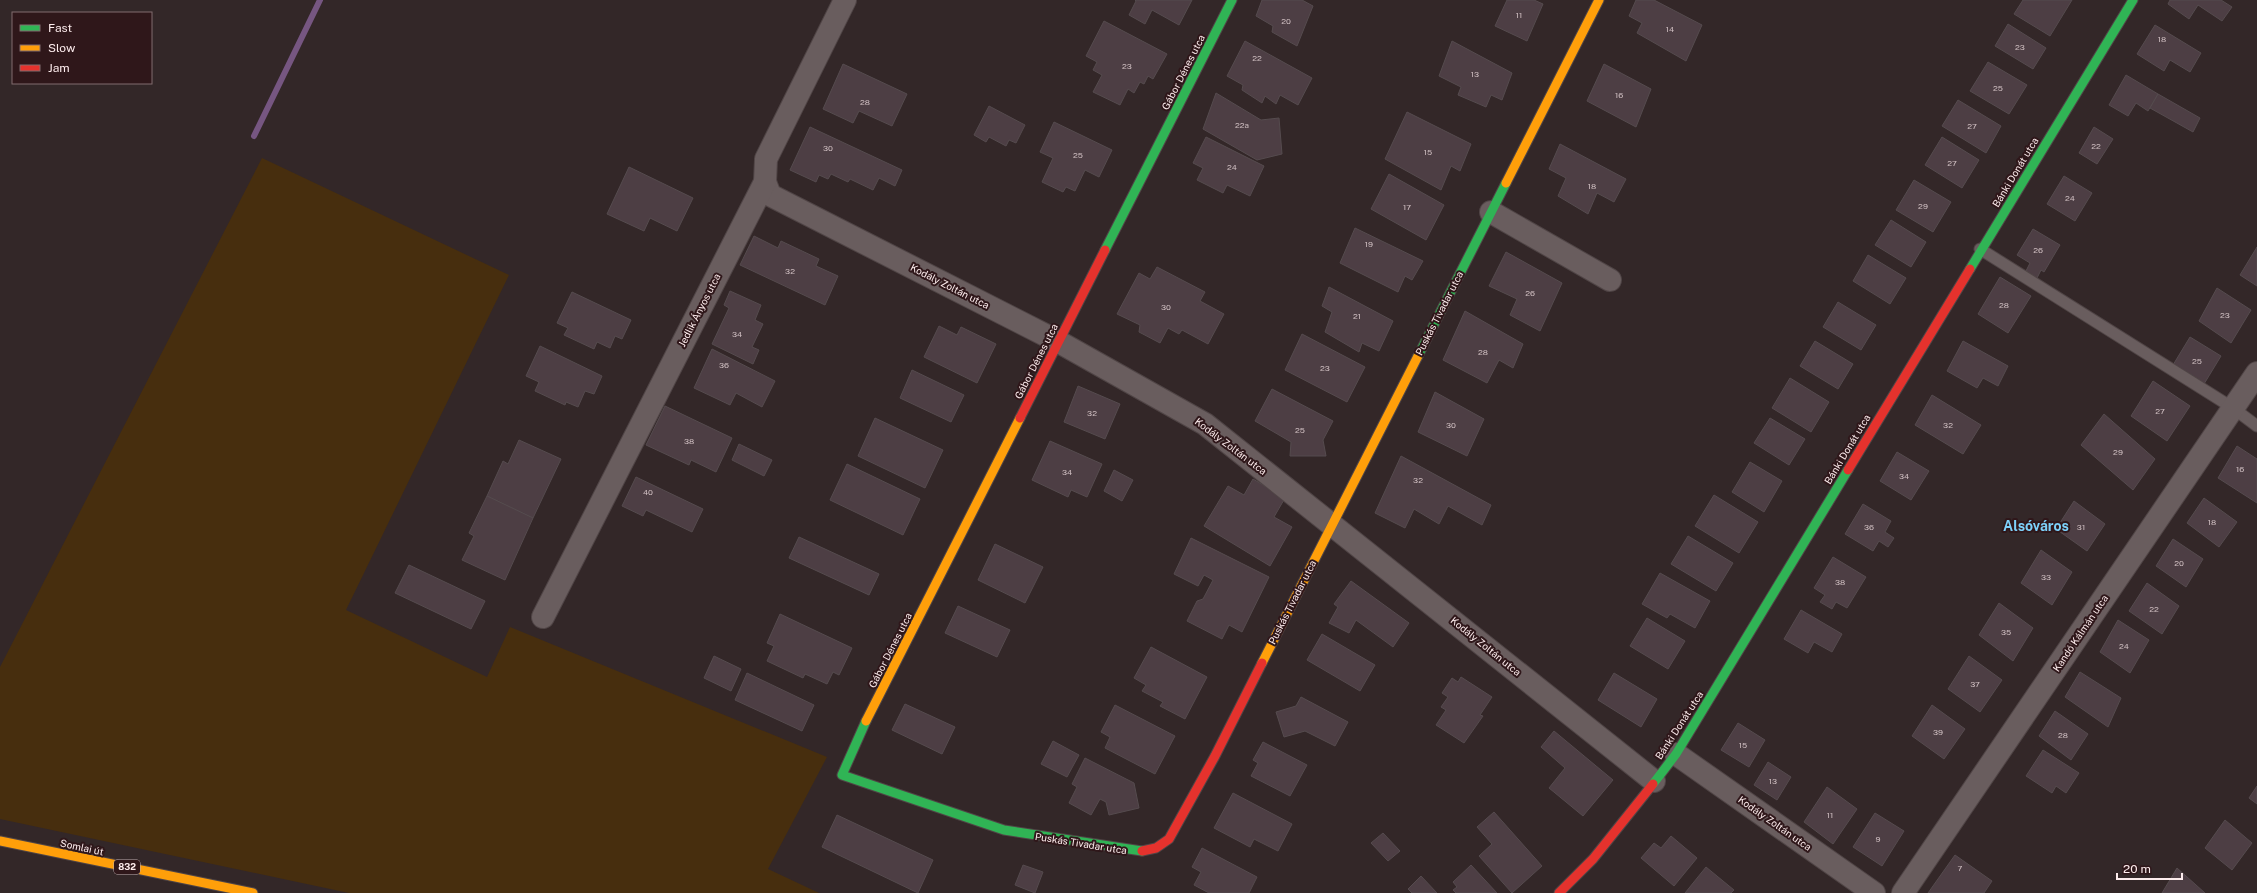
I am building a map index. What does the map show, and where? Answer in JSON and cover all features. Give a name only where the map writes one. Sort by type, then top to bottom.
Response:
[{"type":"street","name":"Jedlik Ányos utca","points":[[543,617],[764,182],[766,159],[845,0]]},
{"type":"street","name":"Gábor Dénes utca","points":[[1004,830],[842,774],[860,733],[1232,0]]},
{"type":"street","name":"Puskás Tivadar utca","points":[[1004,830],[1138,852],[1156,848],[1169,839],[1215,756],[1599,0]]},
{"type":"street","name":"Bánki Donát utca","points":[[1559,893],[1593,859],[1676,754],[1980,249],[2133,0]]},
{"type":"street","name":"Kodály Zoltán utca","points":[[764,182],[770,195],[1059,342],[1205,424],[1654,781]]},
{"type":"street","points":[[1491,212],[1610,280]]},
{"type":"street","name":"Kandó Kálmán utca","points":[[1903,893],[2257,374]]},
{"type":"street","name":"Kodály Zoltán utca","points":[[1676,754],[1874,893]]},
{"type":"street","name":"Somlai út","points":[[0,841],[253,893]]},
{"type":"lane","points":[[1980,249],[2233,408],[2257,426]]},
{"type":"shaded area","points":[[262,158],[509,275],[346,610],[487,677],[510,627],[827,757],[768,869],[819,893],[349,893],[0,819],[0,667]]},
{"type":"building","points":[[1135,0],[1192,0],[1179,25],[1152,10],[1145,24],[1129,15],[1136,1]]},
{"type":"building","points":[[1262,0],[1302,0],[1313,6],[1297,46],[1272,32],[1273,26],[1256,16]]},
{"type":"building","points":[[1507,0],[1534,0],[1543,4],[1527,41],[1495,26]]},
{"type":"building","points":[[1636,0],[1654,0],[1702,25],[1686,61],[1637,33],[1642,23],[1629,16]]},
{"type":"building","points":[[2023,0],[2072,0],[2050,36],[2014,14]]},
{"type":"building","points":[[2170,0],[2221,0],[2232,7],[2222,21],[2198,5],[2189,19],[2168,4]]},
{"type":"building","points":[[1104,21],[1167,54],[1153,79],[1148,76],[1144,84],[1140,82],[1134,93],[1128,89],[1120,105],[1093,92],[1102,75],[1093,70],[1097,62],[1086,56]]},
{"type":"building","points":[[2008,24],[2046,48],[2033,69],[1995,46]]},
{"type":"building","points":[[2155,25],[2201,53],[2190,72],[2170,60],[2164,71],[2137,54]]},
{"type":"building","points":[[1245,41],[1312,78],[1298,105],[1280,95],[1276,104],[1265,96],[1262,103],[1242,90],[1243,85],[1227,76]]},
{"type":"building","points":[[1452,41],[1512,73],[1502,100],[1491,95],[1486,107],[1458,95],[1461,87],[1439,76]]},
{"type":"building","points":[[1988,62],[2027,85],[2009,114],[1970,91]]},
{"type":"building","points":[[843,64],[907,94],[892,126],[859,111],[853,123],[823,109]]},
{"type":"building","points":[[1604,64],[1651,89],[1636,127],[1587,101]]},
{"type":"building","points":[[2126,75],[2158,94],[2148,111],[2136,103],[2128,116],[2109,105]]},
{"type":"building","points":[[1216,93],[1261,120],[1279,118],[1282,154],[1257,160],[1203,129]]},
{"type":"building","points":[[2158,94],[2200,118],[2193,132],[2150,108]]},
{"type":"building","points":[[1958,100],[2001,126],[1986,153],[1942,126]]},
{"type":"building","points":[[989,106],[1025,125],[1016,143],[1009,140],[1006,146],[989,137],[986,142],[974,135]]},
{"type":"building","points":[[1407,112],[1471,144],[1460,171],[1451,166],[1441,190],[1385,159]]},
{"type":"building","points":[[1054,122],[1112,150],[1099,177],[1085,170],[1075,191],[1066,187],[1063,192],[1042,182],[1053,158],[1040,152]]},
{"type":"building","points":[[810,127],[902,170],[895,186],[879,178],[873,190],[850,179],[848,182],[831,174],[828,179],[819,175],[816,182],[790,170]]},
{"type":"building","points":[[2094,127],[2113,139],[2097,164],[2079,153]]},
{"type":"building","points":[[1206,137],[1264,166],[1250,196],[1227,185],[1223,193],[1197,180],[1203,168],[1193,163]]},
{"type":"building","points":[[1942,137],[1979,160],[1962,188],[1925,165]]},
{"type":"building","points":[[1560,144],[1626,179],[1614,202],[1597,193],[1588,214],[1558,196],[1566,178],[1549,169]]},
{"type":"building","points":[[629,167],[693,198],[677,231],[650,218],[644,231],[607,214]]},
{"type":"building","points":[[1389,174],[1444,205],[1426,240],[1371,209]]},
{"type":"building","points":[[2064,176],[2092,193],[2075,221],[2047,204]]},
{"type":"building","points":[[1914,180],[1951,202],[1933,232],[1896,210]]},
{"type":"building","points":[[1891,220],[1926,242],[1911,267],[1875,245]]},
{"type":"building","points":[[1355,228],[1423,261],[1412,280],[1405,276],[1398,292],[1340,263]]},
{"type":"building","points":[[2033,229],[2060,245],[2044,272],[2041,270],[2037,278],[2026,271],[2030,263],[2017,255]]},
{"type":"building","points":[[754,236],[778,248],[781,241],[819,259],[816,266],[838,276],[825,305],[740,265]]},
{"type":"building","points":[[2257,247],[2257,286],[2240,275]]},
{"type":"building","points":[[1506,252],[1562,283],[1540,331],[1510,315],[1517,299],[1489,286]]},
{"type":"building","points":[[1868,255],[1906,278],[1890,304],[1853,281]]},
{"type":"building","points":[[1157,267],[1205,292],[1200,301],[1224,314],[1208,344],[1182,330],[1179,334],[1168,328],[1160,343],[1139,332],[1140,325],[1117,314],[1139,273],[1150,279]]},
{"type":"building","points":[[2000,277],[2031,296],[2008,333],[1978,314]]},
{"type":"building","points":[[1329,287],[1393,321],[1379,351],[1362,343],[1359,352],[1325,332],[1332,312],[1322,306]]},
{"type":"building","points":[[2217,288],[2251,310],[2231,343],[2199,321]]},
{"type":"building","points":[[730,291],[761,305],[755,320],[763,324],[752,347],[759,350],[753,364],[712,344],[729,308],[724,305]]},
{"type":"building","points":[[572,292],[631,320],[622,339],[615,336],[610,348],[597,342],[594,349],[564,335],[568,328],[557,323]]},
{"type":"building","points":[[1838,302],[1876,325],[1861,350],[1823,327]]},
{"type":"building","points":[[1465,311],[1523,344],[1513,368],[1499,360],[1487,383],[1443,360]]},
{"type":"building","points":[[939,326],[957,335],[961,327],[996,344],[977,383],[924,357]]},
{"type":"building","points":[[1302,334],[1365,367],[1347,402],[1285,370]]},
{"type":"building","points":[[2190,337],[2221,356],[2204,384],[2173,365]]},
{"type":"building","points":[[1815,341],[1853,364],[1838,389],[1800,366]]},
{"type":"building","points":[[1963,341],[2008,366],[1998,386],[1983,378],[1977,388],[1947,371]]},
{"type":"building","points":[[540,346],[602,376],[594,394],[585,391],[578,407],[566,402],[565,405],[535,391],[539,382],[526,376]]},
{"type":"building","points":[[712,349],[775,381],[762,407],[736,393],[730,405],[694,388]]},
{"type":"building","points":[[912,370],[964,395],[951,422],[900,398]]},
{"type":"building","points":[[1790,378],[1829,402],[1811,432],[1772,408]]},
{"type":"building","points":[[2153,381],[2190,406],[2167,441],[2131,416]]},
{"type":"building","points":[[1078,386],[1120,404],[1105,439],[1064,422]]},
{"type":"building","points":[[1272,389],[1333,421],[1323,440],[1326,456],[1290,456],[1291,442],[1255,421]]},
{"type":"building","points":[[1435,392],[1484,419],[1467,456],[1418,432]]},
{"type":"building","points":[[1932,395],[1981,425],[1963,454],[1915,425]]},
{"type":"building","points":[[665,406],[732,438],[716,472],[691,460],[689,465],[646,445]]},
{"type":"building","points":[[2104,414],[2155,459],[2133,490],[2081,445]]},
{"type":"building","points":[[875,418],[943,450],[925,488],[858,456]]},
{"type":"building","points":[[1770,418],[1805,439],[1789,465],[1754,443]]},
{"type":"building","points":[[519,440],[561,459],[533,518],[487,496],[503,461],[508,464]]},
{"type":"building","points":[[1050,441],[1102,464],[1087,497],[1071,490],[1068,497],[1032,480]]},
{"type":"building","points":[[739,444],[772,460],[764,476],[732,460]]},
{"type":"building","points":[[2237,446],[2257,459],[2257,503],[2218,478]]},
{"type":"building","points":[[1897,452],[1929,471],[1911,500],[1880,481]]},
{"type":"building","points":[[1401,456],[1491,505],[1482,525],[1448,506],[1439,524],[1414,509],[1405,528],[1375,513]]},
{"type":"building","points":[[1750,462],[1782,481],[1764,512],[1732,492]]},
{"type":"building","points":[[847,464],[920,499],[903,535],[830,500]]},
{"type":"building","points":[[1114,470],[1133,480],[1122,501],[1104,491]]},
{"type":"building","points":[[636,477],[703,509],[692,532],[646,510],[643,516],[622,506]]},
{"type":"building","points":[[1253,479],[1285,498],[1274,517],[1292,527],[1270,566],[1204,526],[1228,486],[1244,495]]},
{"type":"building","points":[[1714,495],[1758,522],[1739,553],[1695,526]]},
{"type":"building","points":[[487,496],[533,518],[505,580],[462,560],[474,536],[469,533]]},
{"type":"building","points":[[2204,498],[2237,522],[2219,547],[2187,523]]},
{"type":"building","points":[[2074,501],[2105,524],[2087,551],[2056,529]]},
{"type":"building","points":[[1863,504],[1891,521],[1885,532],[1894,538],[1888,547],[1879,541],[1873,551],[1845,534]]},
{"type":"building","points":[[1688,536],[1733,563],[1716,591],[1671,564]]},
{"type":"building","points":[[799,537],[879,574],[869,595],[789,558]]},
{"type":"building","points":[[1191,538],[1269,577],[1242,632],[1229,625],[1222,639],[1187,621],[1197,601],[1203,599],[1213,580],[1204,575],[1198,586],[1174,574]]},
{"type":"building","points":[[2173,539],[2203,559],[2186,587],[2156,566]]},
{"type":"building","points":[[995,544],[1043,567],[1025,603],[978,580]]},
{"type":"building","points":[[2041,550],[2072,572],[2052,605],[2021,583]]},
{"type":"building","points":[[1833,557],[1866,577],[1847,608],[1836,602],[1832,609],[1820,602],[1825,595],[1814,588]]},
{"type":"building","points":[[409,565],[485,601],[471,629],[395,593]]},
{"type":"building","points":[[1660,573],[1710,601],[1695,628],[1670,614],[1667,618],[1642,604]]},
{"type":"building","points":[[1351,581],[1409,623],[1393,647],[1356,620],[1349,633],[1329,623],[1338,607],[1334,604]]},
{"type":"building","points":[[2147,583],[2179,606],[2162,634],[2129,611]]},
{"type":"building","points":[[1999,603],[2033,628],[2013,661],[1979,635]]},
{"type":"building","points":[[958,606],[1010,630],[997,657],[945,633]]},
{"type":"building","points":[[1801,610],[1842,634],[1832,652],[1814,642],[1808,653],[1784,639]]},
{"type":"building","points":[[780,614],[852,648],[839,675],[833,672],[827,684],[805,674],[803,678],[767,661],[774,646],[767,643]]},
{"type":"building","points":[[1647,618],[1685,641],[1668,669],[1630,646]]},
{"type":"building","points":[[2118,620],[2149,640],[2130,673],[2100,652]]},
{"type":"building","points":[[1322,634],[1375,665],[1360,691],[1307,660]]},
{"type":"building","points":[[1151,647],[1207,677],[1185,719],[1160,706],[1163,702],[1142,691],[1146,685],[1134,678]]},
{"type":"building","points":[[714,656],[741,669],[731,691],[704,678]]},
{"type":"building","points":[[1969,656],[2002,680],[1980,712],[1948,689]]},
{"type":"building","points":[[2080,672],[2121,698],[2108,727],[2065,697]]},
{"type":"building","points":[[747,673],[814,705],[802,731],[735,700]]},
{"type":"building","points":[[1614,673],[1657,699],[1641,727],[1598,700]]},
{"type":"building","points":[[1461,677],[1492,697],[1480,715],[1483,716],[1464,743],[1436,725],[1446,710],[1441,707],[1448,697],[1442,693],[1452,678],[1458,682]]},
{"type":"building","points":[[1301,697],[1348,722],[1335,746],[1305,731],[1284,737],[1276,712],[1296,706]]},
{"type":"building","points":[[905,704],[955,727],[942,754],[892,730]]},
{"type":"building","points":[[1115,705],[1175,736],[1155,774],[1105,748],[1110,737],[1101,732]]},
{"type":"building","points":[[1932,705],[1965,729],[1944,759],[1912,736]]},
{"type":"building","points":[[2055,711],[2088,734],[2071,760],[2039,736]]},
{"type":"building","points":[[1738,723],[1765,740],[1749,767],[1721,750]]},
{"type":"building","points":[[1554,731],[1613,780],[1583,816],[1549,788],[1565,768],[1541,747]]},
{"type":"building","points":[[1053,741],[1079,755],[1067,777],[1041,764]]},
{"type":"building","points":[[1263,742],[1307,765],[1290,796],[1251,776],[1258,763],[1253,760]]},
{"type":"building","points":[[2043,750],[2079,773],[2066,793],[2056,786],[2052,793],[2026,776]]},
{"type":"building","points":[[1085,758],[1134,783],[1139,808],[1109,815],[1106,802],[1100,799],[1091,815],[1069,803],[1077,787],[1072,784]]},
{"type":"building","points":[[1768,762],[1791,777],[1777,800],[1754,785]]},
{"type":"building","points":[[2257,786],[2257,804],[2249,798]]},
{"type":"building","points":[[1827,787],[1857,809],[1833,844],[1804,822]]},
{"type":"building","points":[[1233,793],[1292,824],[1278,851],[1254,839],[1250,847],[1214,828]]},
{"type":"building","points":[[1494,812],[1542,866],[1512,893],[1479,856],[1492,844],[1477,827]]},
{"type":"building","points":[[1875,813],[1904,831],[1882,866],[1853,847]]},
{"type":"building","points":[[837,815],[933,860],[918,893],[822,847]]},
{"type":"building","points":[[2225,820],[2252,843],[2232,870],[2205,848]]},
{"type":"building","points":[[1383,833],[1400,851],[1388,861],[1371,843]]},
{"type":"building","points":[[1671,836],[1697,858],[1674,886],[1641,858],[1654,843],[1661,848]]},
{"type":"building","points":[[1202,848],[1257,877],[1249,893],[1209,893],[1194,885],[1201,872],[1192,867]]},
{"type":"building","points":[[1955,855],[1992,881],[1984,893],[1928,893]]},
{"type":"building","points":[[1023,865],[1043,872],[1035,893],[1015,885]]},
{"type":"building","points":[[1471,865],[1497,893],[1456,893],[1453,890],[1457,887],[1453,882]]},
{"type":"building","points":[[1706,867],[1734,890],[1731,893],[1685,893]]},
{"type":"building","points":[[2177,868],[2205,893],[2162,893]]},
{"type":"building","points":[[1421,876],[1437,893],[1412,893],[1408,889]]},
{"type":"waterway","points":[[254,136],[320,0]]},
{"type":"traffic: fast","points":[[1105,250],[1232,0]]},
{"type":"traffic: fast","points":[[1970,269],[2133,0]]},
{"type":"traffic: fast","points":[[1418,356],[1506,183]]},
{"type":"traffic: fast","points":[[1653,784],[1676,754],[1848,470]]},
{"type":"traffic: fast","points":[[866,721],[842,775],[1004,830],[1142,851]]},
{"type":"traffic: slow","points":[[1506,183],[1599,0]]},
{"type":"traffic: slow","points":[[1262,663],[1418,356]]},
{"type":"traffic: slow","points":[[866,721],[1020,418]]},
{"type":"traffic: slow","points":[[0,841],[253,893]]},
{"type":"traffic: jam","points":[[1020,418],[1105,250]]},
{"type":"traffic: jam","points":[[1848,470],[1970,269]]},
{"type":"traffic: jam","points":[[1142,851],[1156,848],[1169,839],[1215,756],[1262,663]]},
{"type":"traffic: jam","points":[[1559,893],[1593,859],[1653,784]]},
{"type":"district","name":"Alsóváros","points":[[2036,526]]}]
